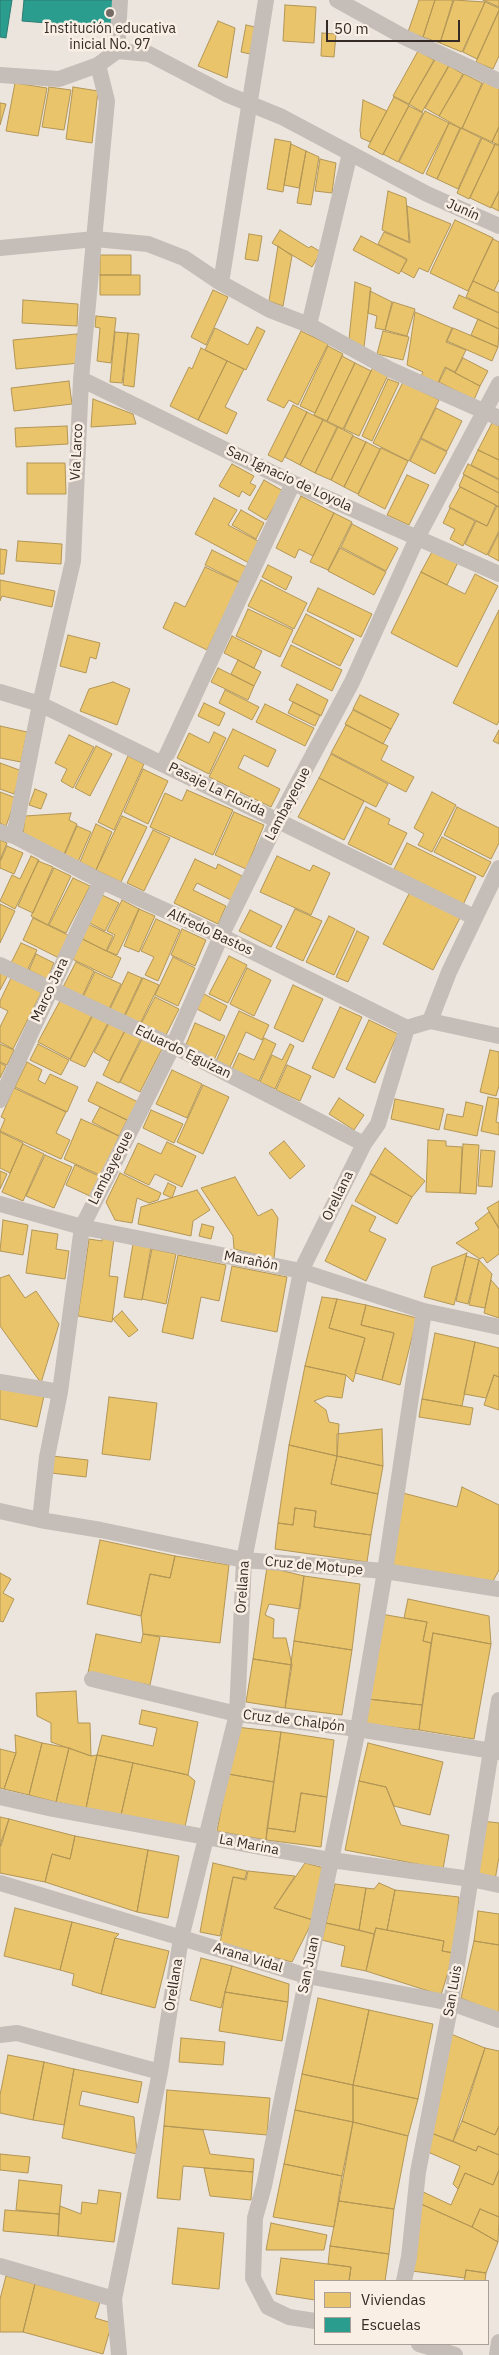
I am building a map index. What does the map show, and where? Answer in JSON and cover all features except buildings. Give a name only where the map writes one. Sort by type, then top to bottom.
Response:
[{"type":"street","points":[[0,75],[59,79],[98,65],[117,51],[120,0]]},
{"type":"street","points":[[221,283],[266,0]]},
{"type":"street","points":[[338,0],[404,37],[499,81]]},
{"type":"street","name":"Junín","points":[[117,51],[149,54],[250,104],[282,117],[427,194],[499,226]]},
{"type":"street","name":"Vía Larco","points":[[7,834],[40,704],[73,561],[81,379],[107,101],[98,65]]},
{"type":"street","points":[[309,325],[350,153]]},
{"type":"street","points":[[0,248],[95,239],[148,244],[184,258],[221,283],[270,310],[309,325],[389,369],[492,415]]},
{"type":"street","name":"San Ignacio de Loyola","points":[[81,379],[293,483],[499,574]]},
{"type":"street","name":"Lambayeque","points":[[40,1520],[47,1457],[60,1392],[82,1227],[173,1046],[221,936],[278,820],[352,682],[417,538],[492,415],[499,384]]},
{"type":"street","points":[[163,763],[293,483]]},
{"type":"street","name":"Pasaje La Florida","points":[[0,692],[40,704],[474,917]]},
{"type":"street","name":"Alfredo Bastos","points":[[7,834],[101,881],[221,936],[407,1028]]},
{"type":"street","points":[[430,1021],[449,972],[499,868]]},
{"type":"street","name":"Marco Jara","points":[[1,1094],[101,881]]},
{"type":"street","name":"Eduardo Eguizan","points":[[0,965],[173,1046],[364,1144]]},
{"type":"street","points":[[407,1028],[430,1021],[499,1036]]},
{"type":"street","name":"Orellana","points":[[119,2355],[114,2299],[160,2072],[181,1938],[237,1714],[244,1560],[301,1271],[364,1144],[378,1124],[407,1028]]},
{"type":"street","name":"Marañón","points":[[0,1204],[82,1227],[301,1271],[424,1311],[499,1327]]},
{"type":"street","name":"San Juan","points":[[314,2321],[290,2317],[268,2307],[254,2278],[255,2218],[358,1729],[386,1572],[424,1311]]},
{"type":"street","points":[[0,1382],[60,1392]]},
{"type":"street","name":"Cruz de Motupe","points":[[0,1511],[244,1560],[386,1572],[499,1589]]},
{"type":"street","name":"Cruz de Chalpón","points":[[92,1679],[237,1714],[358,1729],[494,1751]]},
{"type":"street","name":"San Luis","points":[[404,2280],[409,2257],[418,2172],[451,2002],[494,1751],[499,1700]]},
{"type":"street","name":"La Marina","points":[[0,1797],[53,1810],[331,1860],[471,1879],[499,1885]]},
{"type":"street","name":"Arana Vidal","points":[[0,1883],[307,1976],[451,2002],[499,2020]]},
{"type":"street","points":[[0,2036],[17,2033],[160,2072]]},
{"type":"street","points":[[0,2266],[114,2299]]},
{"type":"street","points":[[497,2355],[499,2342]]},
{"type":"street","points":[[422,2345],[455,2355]]},
{"type":"place","name":"Institución educativa inicial No. 97","points":[[110,13]]}]
